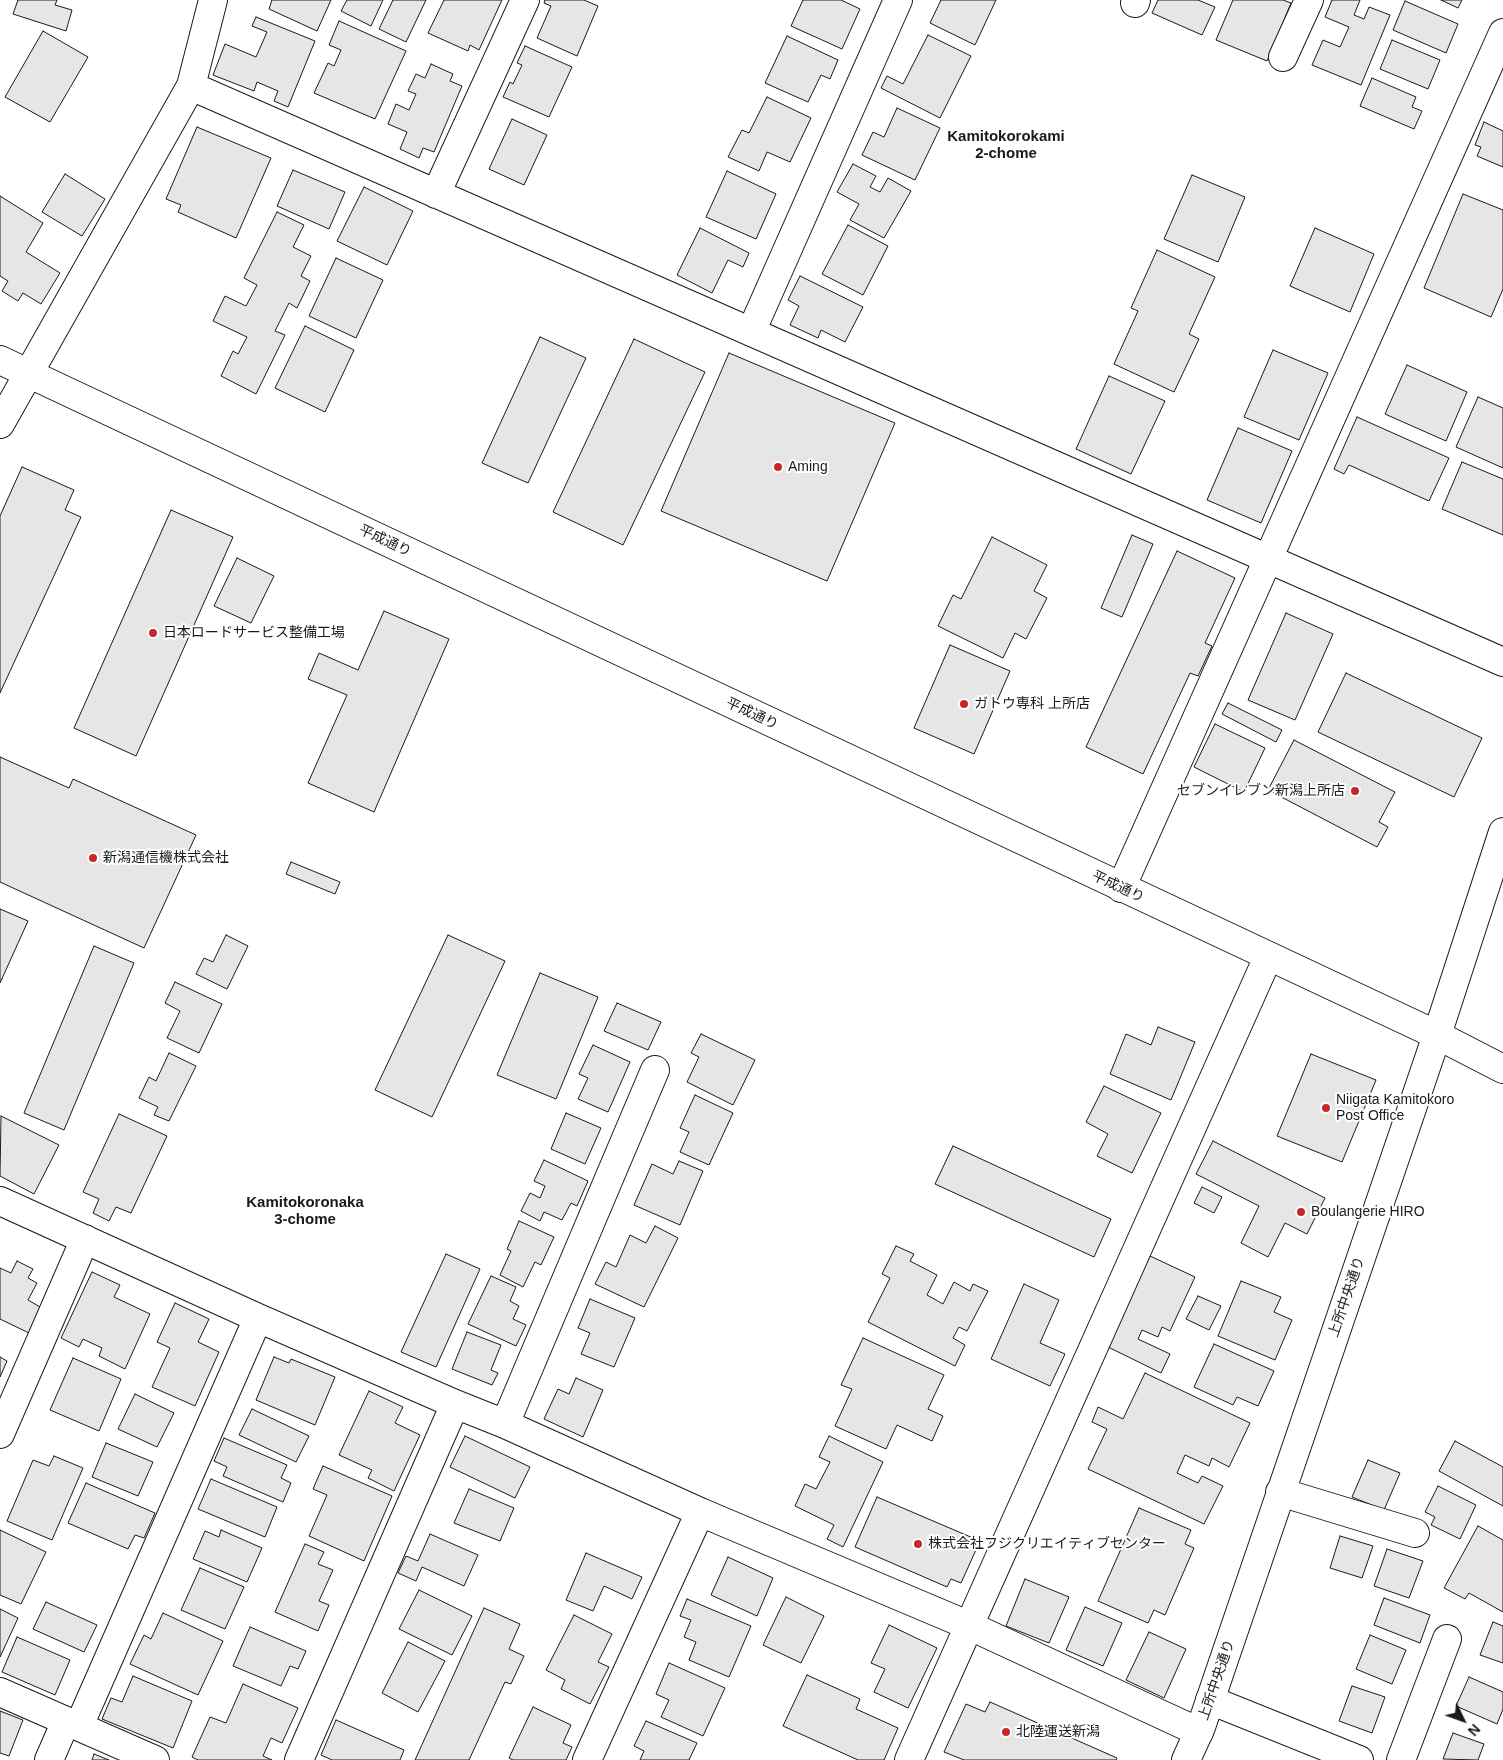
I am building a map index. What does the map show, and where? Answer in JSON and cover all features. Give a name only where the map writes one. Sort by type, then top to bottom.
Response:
[{"type":"street","points":[[0,424],[191,86],[213,0]]},
{"type":"street","points":[[436,194],[525,0]]},
{"type":"street","points":[[751,332],[898,0]]},
{"type":"street","points":[[1283,57],[1309,0]]},
{"type":"street","points":[[1121,888],[1503,33]]},
{"type":"street","points":[[191,86],[1503,662]]},
{"type":"street","name":"平成通り","points":[[0,360],[1437,1035],[1503,1069]]},
{"type":"street","name":"上所中央通り","points":[[1186,1760],[1199,1732],[1210,1700],[1437,1035],[1503,832]]},
{"type":"street","points":[[910,1760],[1268,957]]},
{"type":"street","points":[[505,1424],[656,1070]]},
{"type":"street","points":[[0,1201],[258,1318],[454,1404],[505,1424],[700,1512],[970,1626],[1199,1732]]},
{"type":"street","points":[[0,1434],[85,1239]]},
{"type":"street","points":[[49,1760],[72,1724],[258,1318]]},
{"type":"street","points":[[299,1760],[454,1404]]},
{"type":"street","points":[[1280,1492],[1415,1533]]},
{"type":"street","points":[[587,1760],[700,1512]]},
{"type":"street","points":[[1401,1760],[1447,1639]]},
{"type":"street","points":[[0,1692],[155,1760]]},
{"type":"street","points":[[1210,1700],[1359,1760]]},
{"type":"building","points":[[18,0],[57,0],[55,5],[72,10],[66,31],[13,14]]},
{"type":"building","points":[[272,0],[331,0],[317,31],[269,9]]},
{"type":"building","points":[[347,0],[383,0],[371,26],[341,11]]},
{"type":"building","points":[[393,0],[426,0],[406,42],[379,29]]},
{"type":"building","points":[[444,0],[502,0],[479,50],[470,45],[468,51],[428,33]]},
{"type":"building","points":[[545,0],[584,0],[598,6],[577,56],[537,38],[551,6],[544,3]]},
{"type":"building","points":[[803,0],[841,0],[860,9],[842,49],[791,26]]},
{"type":"building","points":[[941,0],[996,0],[975,45],[930,23]]},
{"type":"building","points":[[1158,0],[1198,0],[1215,7],[1202,35],[1152,13]]},
{"type":"building","points":[[1233,0],[1283,0],[1291,3],[1267,61],[1216,40]]},
{"type":"building","points":[[1332,0],[1360,0],[1354,15],[1364,19],[1369,7],[1390,15],[1361,85],[1312,65],[1323,40],[1340,47],[1349,27],[1325,17]]},
{"type":"building","points":[[1441,0],[1462,0],[1458,8]]},
{"type":"building","points":[[1405,1],[1458,24],[1446,53],[1393,30]]},
{"type":"building","points":[[256,17],[315,41],[288,107],[274,101],[278,91],[257,82],[254,91],[213,75],[225,44],[256,57],[267,32],[252,26]]},
{"type":"building","points":[[339,21],[406,51],[375,119],[314,93],[328,63],[334,66],[341,50],[329,45]]},
{"type":"building","points":[[43,31],[88,57],[50,122],[5,97]]},
{"type":"building","points":[[928,35],[971,56],[940,118],[881,88],[887,76],[903,84]]},
{"type":"building","points":[[787,36],[838,60],[830,79],[821,75],[808,102],[765,83]]},
{"type":"building","points":[[1392,40],[1440,60],[1428,89],[1380,69]]},
{"type":"building","points":[[525,46],[572,67],[549,117],[503,97],[510,82],[513,84],[522,65],[517,63]]},
{"type":"building","points":[[431,64],[453,74],[450,81],[462,86],[434,152],[423,148],[419,158],[400,149],[407,132],[388,124],[396,104],[409,110],[416,94],[408,91],[416,74],[425,78]]},
{"type":"building","points":[[1372,78],[1416,97],[1412,107],[1422,111],[1414,129],[1360,106]]},
{"type":"building","points":[[767,97],[811,118],[790,162],[767,152],[759,171],[728,157],[742,130],[749,133]]},
{"type":"building","points":[[897,108],[940,128],[915,180],[862,155],[873,132],[884,137]]},
{"type":"building","points":[[512,119],[547,135],[524,185],[489,169]]},
{"type":"building","points":[[1484,122],[1503,131],[1503,167],[1477,156],[1481,147],[1475,145]]},
{"type":"building","points":[[197,127],[271,158],[236,238],[178,212],[181,205],[166,199]]},
{"type":"building","points":[[853,164],[876,176],[870,187],[880,192],[888,178],[911,191],[884,238],[850,220],[859,204],[837,192]]},
{"type":"building","points":[[293,170],[345,192],[329,229],[277,206]]},
{"type":"building","points":[[727,171],[776,194],[756,239],[706,217]]},
{"type":"building","points":[[65,174],[105,199],[82,236],[42,212]]},
{"type":"building","points":[[1192,175],[1245,197],[1218,262],[1164,239]]},
{"type":"building","points":[[364,187],[413,211],[387,265],[337,241]]},
{"type":"building","points":[[1463,194],[1503,210],[1503,289],[1491,317],[1424,288]]},
{"type":"building","points":[[0,196],[43,223],[26,252],[60,273],[41,304],[23,293],[18,301],[2,291],[8,281],[0,276]]},
{"type":"building","points":[[277,212],[304,225],[293,247],[311,256],[301,276],[310,281],[297,308],[289,303],[275,331],[285,335],[256,394],[221,376],[233,351],[238,354],[247,337],[213,321],[225,296],[246,306],[257,285],[244,278]]},
{"type":"building","points":[[848,225],[888,246],[863,295],[822,274]]},
{"type":"building","points":[[700,228],[749,253],[743,267],[728,260],[712,293],[677,275]]},
{"type":"building","points":[[1315,228],[1374,254],[1350,312],[1290,286]]},
{"type":"building","points":[[1157,250],[1215,277],[1189,334],[1199,339],[1174,392],[1114,364],[1138,311],[1131,308]]},
{"type":"building","points":[[336,258],[383,280],[356,338],[309,316]]},
{"type":"building","points":[[800,276],[863,307],[845,342],[821,330],[818,338],[790,325],[799,306],[788,300]]},
{"type":"building","points":[[305,326],[354,350],[325,412],[275,388]]},
{"type":"building","points":[[540,337],[586,358],[528,483],[482,463]]},
{"type":"building","points":[[634,339],[705,372],[623,545],[553,512]]},
{"type":"building","points":[[1273,350],[1328,373],[1299,440],[1244,417]]},
{"type":"building","name":"Aming","points":[[729,353],[895,423],[827,581],[661,511]]},
{"type":"building","points":[[1407,365],[1467,392],[1446,441],[1385,414]]},
{"type":"building","points":[[1109,376],[1165,401],[1131,474],[1076,449]]},
{"type":"building","points":[[1478,397],[1503,408],[1503,468],[1456,447]]},
{"type":"building","points":[[1357,417],[1449,458],[1429,501],[1349,465],[1344,474],[1334,469]]},
{"type":"building","points":[[1238,428],[1292,451],[1261,523],[1207,500]]},
{"type":"building","points":[[1462,462],[1503,479],[1503,535],[1442,509]]},
{"type":"building","points":[[22,467],[74,490],[65,510],[81,517],[0,693],[0,516]]},
{"type":"building","name":"日本ロードサービス整備工場","points":[[171,510],[233,537],[136,756],[74,728]]},
{"type":"building","points":[[1132,535],[1153,544],[1122,617],[1101,608]]},
{"type":"building","points":[[992,537],[1047,565],[1034,591],[1047,598],[1026,639],[1015,633],[1003,658],[938,626],[953,595],[961,599]]},
{"type":"building","points":[[1177,551],[1235,578],[1205,643],[1212,646],[1198,676],[1190,673],[1143,774],[1086,747]]},
{"type":"building","points":[[237,558],[274,576],[251,623],[214,606]]},
{"type":"building","points":[[384,611],[449,639],[374,812],[308,783],[347,695],[308,679],[319,653],[358,670]]},
{"type":"building","points":[[1286,613],[1333,634],[1295,720],[1248,700]]},
{"type":"building","points":[[950,645],[1010,671],[974,754],[914,728]]},
{"type":"building","points":[[1346,673],[1482,738],[1454,797],[1318,732]]},
{"type":"building","points":[[1228,703],[1282,730],[1276,742],[1222,714]]},
{"type":"building","points":[[1215,724],[1265,748],[1244,792],[1194,767]]},
{"type":"building","points":[[1294,740],[1395,792],[1379,822],[1388,827],[1377,847],[1268,790]]},
{"type":"building","name":"新潟通信機株式会社","points":[[0,757],[69,788],[73,779],[196,835],[144,948],[0,882]]},
{"type":"building","points":[[291,862],[340,882],[335,894],[286,874]]},
{"type":"building","points":[[0,909],[28,921],[0,983]]},
{"type":"building","points":[[226,935],[248,946],[227,989],[196,974],[204,958],[213,962]]},
{"type":"building","points":[[448,935],[505,961],[432,1117],[375,1090]]},
{"type":"building","points":[[94,946],[134,963],[64,1130],[24,1113]]},
{"type":"building","points":[[540,973],[598,997],[556,1099],[497,1075]]},
{"type":"building","points":[[175,982],[222,1004],[199,1053],[167,1038],[180,1011],[165,1003]]},
{"type":"building","points":[[617,1003],[661,1022],[648,1050],[604,1031]]},
{"type":"building","points":[[1158,1027],[1195,1042],[1171,1100],[1110,1074],[1126,1034],[1151,1045]]},
{"type":"building","points":[[701,1034],[755,1060],[733,1105],[687,1082],[699,1057],[691,1053]]},
{"type":"building","points":[[593,1045],[630,1062],[608,1112],[578,1099],[588,1078],[579,1074]]},
{"type":"building","points":[[169,1053],[196,1066],[169,1121],[154,1115],[158,1107],[139,1098],[149,1077],[156,1081]]},
{"type":"building","points":[[1311,1054],[1376,1080],[1342,1162],[1277,1136]]},
{"type":"building","points":[[1104,1086],[1161,1113],[1132,1173],[1097,1156],[1108,1134],[1086,1122]]},
{"type":"building","points":[[695,1095],[733,1113],[709,1165],[680,1152],[689,1132],[680,1128]]},
{"type":"building","points":[[566,1113],[601,1128],[585,1164],[551,1149]]},
{"type":"building","points":[[119,1114],[167,1136],[131,1213],[116,1207],[109,1221],[93,1213],[99,1199],[83,1192]]},
{"type":"building","points":[[1,1116],[59,1145],[34,1194],[0,1176]]},
{"type":"building","points":[[1213,1141],[1325,1198],[1307,1234],[1285,1223],[1268,1257],[1241,1243],[1259,1206],[1196,1174]]},
{"type":"building","points":[[953,1146],[1111,1219],[1094,1257],[935,1184]]},
{"type":"building","points":[[544,1160],[588,1181],[577,1206],[571,1203],[562,1220],[544,1212],[540,1221],[521,1211],[530,1193],[540,1198],[545,1186],[534,1181]]},
{"type":"building","points":[[679,1161],[703,1171],[680,1225],[634,1205],[652,1164],[673,1174]]},
{"type":"building","points":[[1202,1187],[1222,1197],[1214,1213],[1194,1203]]},
{"type":"building","points":[[519,1221],[554,1237],[541,1265],[535,1262],[523,1287],[500,1275],[511,1251],[507,1249]]},
{"type":"building","points":[[655,1226],[678,1238],[644,1307],[595,1284],[606,1262],[616,1267],[630,1235],[646,1243]]},
{"type":"building","points":[[896,1246],[914,1254],[910,1261],[937,1275],[927,1295],[943,1304],[954,1282],[970,1291],[973,1284],[988,1291],[967,1331],[959,1327],[953,1338],[965,1345],[955,1366],[868,1322],[890,1278],[882,1274]]},
{"type":"building","points":[[446,1254],[480,1269],[436,1367],[401,1352]]},
{"type":"building","points":[[1150,1256],[1195,1277],[1170,1331],[1162,1327],[1158,1337],[1142,1330],[1138,1339],[1170,1354],[1161,1373],[1106,1346]]},
{"type":"building","points":[[17,1261],[33,1269],[28,1278],[37,1283],[28,1300],[42,1308],[29,1333],[0,1319],[0,1268],[11,1273]]},
{"type":"building","points":[[92,1272],[120,1285],[114,1297],[150,1314],[125,1369],[99,1356],[102,1348],[83,1339],[79,1347],[61,1338]]},
{"type":"building","points":[[491,1276],[516,1287],[510,1301],[519,1306],[513,1319],[526,1325],[516,1346],[468,1324]]},
{"type":"building","points":[[1241,1281],[1281,1297],[1274,1312],[1292,1320],[1275,1360],[1218,1336]]},
{"type":"building","points":[[1024,1284],[1059,1300],[1040,1343],[1065,1354],[1050,1386],[991,1359]]},
{"type":"building","points":[[1198,1296],[1221,1306],[1209,1330],[1186,1319]]},
{"type":"building","points":[[590,1299],[635,1318],[614,1367],[581,1354],[590,1333],[578,1328]]},
{"type":"building","points":[[175,1303],[209,1319],[198,1342],[219,1352],[195,1406],[152,1387],[170,1348],[157,1342]]},
{"type":"building","points":[[467,1332],[501,1345],[491,1370],[498,1373],[492,1385],[452,1369]]},
{"type":"building","points":[[863,1338],[944,1375],[928,1409],[943,1416],[932,1441],[897,1425],[886,1449],[835,1426],[852,1389],[841,1385]]},
{"type":"building","points":[[1214,1344],[1274,1371],[1258,1406],[1237,1397],[1233,1405],[1194,1387]]},
{"type":"building","points":[[0,1357],[7,1361],[0,1377]]},
{"type":"building","points":[[274,1357],[289,1363],[291,1359],[335,1377],[315,1425],[256,1400]]},
{"type":"building","points":[[73,1358],[121,1379],[99,1431],[50,1410]]},
{"type":"building","points":[[1145,1373],[1250,1423],[1229,1467],[1212,1458],[1209,1466],[1185,1455],[1177,1473],[1198,1483],[1202,1476],[1223,1486],[1204,1524],[1088,1469],[1107,1429],[1092,1422],[1098,1407],[1123,1419]]},
{"type":"building","points":[[576,1378],[603,1390],[583,1437],[544,1419],[558,1389],[569,1394]]},
{"type":"building","points":[[369,1391],[403,1407],[395,1423],[420,1435],[394,1491],[368,1478],[372,1470],[339,1455]]},
{"type":"building","points":[[135,1394],[174,1413],[157,1447],[118,1429]]},
{"type":"building","points":[[252,1409],[309,1436],[296,1462],[239,1435]]},
{"type":"building","points":[[465,1436],[530,1467],[515,1498],[450,1467]]},
{"type":"building","points":[[829,1436],[883,1462],[843,1547],[827,1539],[834,1525],[795,1506],[805,1484],[816,1489],[830,1462],[819,1457]]},
{"type":"building","points":[[224,1438],[287,1465],[281,1478],[291,1483],[283,1502],[223,1476],[227,1467],[214,1461]]},
{"type":"building","points":[[1455,1441],[1503,1467],[1503,1506],[1439,1471]]},
{"type":"building","points":[[106,1443],[153,1462],[138,1496],[92,1477]]},
{"type":"building","points":[[54,1456],[83,1468],[52,1540],[7,1521],[33,1460],[49,1466]]},
{"type":"building","points":[[1368,1460],[1400,1473],[1384,1510],[1352,1497]]},
{"type":"building","points":[[323,1466],[392,1496],[364,1561],[309,1536],[327,1495],[313,1489]]},
{"type":"building","points":[[211,1479],[277,1507],[265,1537],[198,1509]]},
{"type":"building","points":[[86,1483],[155,1513],[144,1538],[135,1535],[128,1549],[68,1523]]},
{"type":"building","points":[[1438,1486],[1476,1505],[1460,1539],[1431,1525],[1435,1517],[1425,1512]]},
{"type":"building","points":[[469,1489],[514,1508],[500,1541],[454,1523]]},
{"type":"building","name":"株式会社フジクリエイティブセンター","points":[[877,1497],[980,1541],[961,1583],[951,1579],[947,1587],[855,1547]]},
{"type":"building","points":[[1139,1508],[1191,1530],[1185,1544],[1194,1548],[1165,1615],[1154,1610],[1148,1623],[1098,1601]]},
{"type":"building","points":[[1478,1526],[1503,1540],[1503,1612],[1469,1593],[1465,1599],[1444,1588]]},
{"type":"building","points":[[0,1530],[46,1552],[21,1604],[0,1595]]},
{"type":"building","points":[[221,1530],[262,1548],[247,1582],[193,1559],[205,1531],[219,1537]]},
{"type":"building","points":[[430,1534],[478,1555],[464,1586],[422,1567],[416,1581],[398,1573],[406,1556],[418,1561]]},
{"type":"building","points":[[1340,1536],[1373,1546],[1362,1578],[1330,1568]]},
{"type":"building","points":[[305,1544],[324,1552],[318,1564],[333,1570],[319,1601],[329,1605],[318,1631],[275,1612]]},
{"type":"building","points":[[1387,1549],[1423,1561],[1409,1598],[1374,1586]]},
{"type":"building","points":[[586,1553],[642,1577],[632,1599],[604,1586],[593,1611],[566,1600]]},
{"type":"building","points":[[728,1557],[773,1578],[757,1616],[711,1595]]},
{"type":"building","points":[[200,1568],[244,1587],[225,1629],[181,1610]]},
{"type":"building","points":[[1025,1579],[1069,1597],[1049,1643],[1006,1626]]},
{"type":"building","points":[[419,1590],[472,1616],[452,1655],[399,1629]]},
{"type":"building","points":[[786,1597],[824,1616],[801,1663],[763,1645]]},
{"type":"building","points":[[1384,1598],[1430,1615],[1420,1643],[1374,1625]]},
{"type":"building","points":[[687,1599],[751,1626],[729,1677],[689,1660],[696,1642],[684,1637],[691,1620],[680,1616]]},
{"type":"building","points":[[46,1602],[97,1625],[84,1652],[33,1629]]},
{"type":"building","points":[[1085,1607],[1122,1623],[1103,1666],[1066,1650]]},
{"type":"building","points":[[484,1608],[520,1624],[509,1649],[524,1656],[511,1684],[505,1682],[469,1760],[415,1760]]},
{"type":"building","points":[[0,1609],[18,1618],[0,1657]]},
{"type":"building","points":[[163,1613],[223,1641],[198,1695],[130,1664],[144,1635],[151,1639]]},
{"type":"building","points":[[574,1615],[612,1634],[598,1662],[609,1667],[590,1704],[561,1689],[565,1680],[546,1670]]},
{"type":"building","points":[[1493,1622],[1503,1626],[1503,1663],[1480,1655]]},
{"type":"building","points":[[889,1625],[937,1648],[908,1708],[874,1692],[885,1669],[871,1663]]},
{"type":"building","points":[[250,1627],[306,1651],[298,1669],[290,1666],[281,1686],[233,1666]]},
{"type":"building","points":[[1149,1632],[1186,1649],[1164,1698],[1126,1680]]},
{"type":"building","points":[[1370,1635],[1406,1650],[1392,1684],[1356,1669]]},
{"type":"building","points":[[17,1637],[70,1660],[55,1695],[2,1672]]},
{"type":"building","points":[[408,1642],[445,1661],[418,1712],[382,1693]]},
{"type":"building","points":[[669,1663],[725,1688],[703,1736],[661,1717],[669,1700],[656,1694]]},
{"type":"building","points":[[807,1675],[860,1699],[856,1709],[898,1728],[884,1760],[858,1760],[783,1726]]},
{"type":"building","points":[[133,1676],[192,1701],[173,1748],[102,1719],[111,1698],[122,1702]]},
{"type":"building","points":[[1469,1677],[1503,1692],[1503,1709],[1497,1724],[1456,1706]]},
{"type":"building","points":[[243,1684],[298,1708],[282,1743],[271,1738],[263,1756],[272,1760],[198,1760],[192,1757],[210,1717],[226,1723]]},
{"type":"building","points":[[1352,1686],[1385,1697],[1372,1733],[1339,1721]]},
{"type":"building","name":"北陸運送新潟","points":[[990,1702],[1117,1758],[1116,1760],[964,1760],[944,1752],[966,1704],[985,1712]]},
{"type":"building","points":[[533,1707],[571,1725],[563,1743],[572,1747],[566,1760],[513,1760],[509,1758]]},
{"type":"building","points":[[0,1711],[23,1720],[9,1756],[0,1753]]},
{"type":"building","points":[[336,1720],[404,1750],[400,1760],[332,1760],[321,1755]]},
{"type":"building","points":[[646,1721],[697,1743],[689,1760],[640,1760],[644,1751],[634,1746]]},
{"type":"building","points":[[1453,1733],[1484,1744],[1478,1760],[1443,1759]]},
{"type":"building","points":[[94,1754],[109,1760],[92,1760]]},
{"type":"place","name":"Aming","points":[[778,467]]},
{"type":"place","name":"日本ロードサービス整備工場","points":[[153,633]]},
{"type":"place","name":"ガトウ専科 上所店","points":[[964,704]]},
{"type":"place","name":"セブンイレブン新潟上所店","points":[[1355,791]]},
{"type":"place","name":"新潟通信機株式会社","points":[[93,858]]},
{"type":"place","name":"Niigata Kamitokoro Post Office","points":[[1326,1108]]},
{"type":"place","name":"Boulangerie HIRO","points":[[1301,1212]]},
{"type":"place","name":"株式会社フジクリエイティブセンター","points":[[918,1544]]},
{"type":"place","name":"北陸運送新潟","points":[[1006,1732]]},
{"type":"district","name":"Kamitokorokami 2-chome","points":[[1006,146]]},
{"type":"district","name":"Kamitokoronaka 3-chome","points":[[305,1212]]}]
